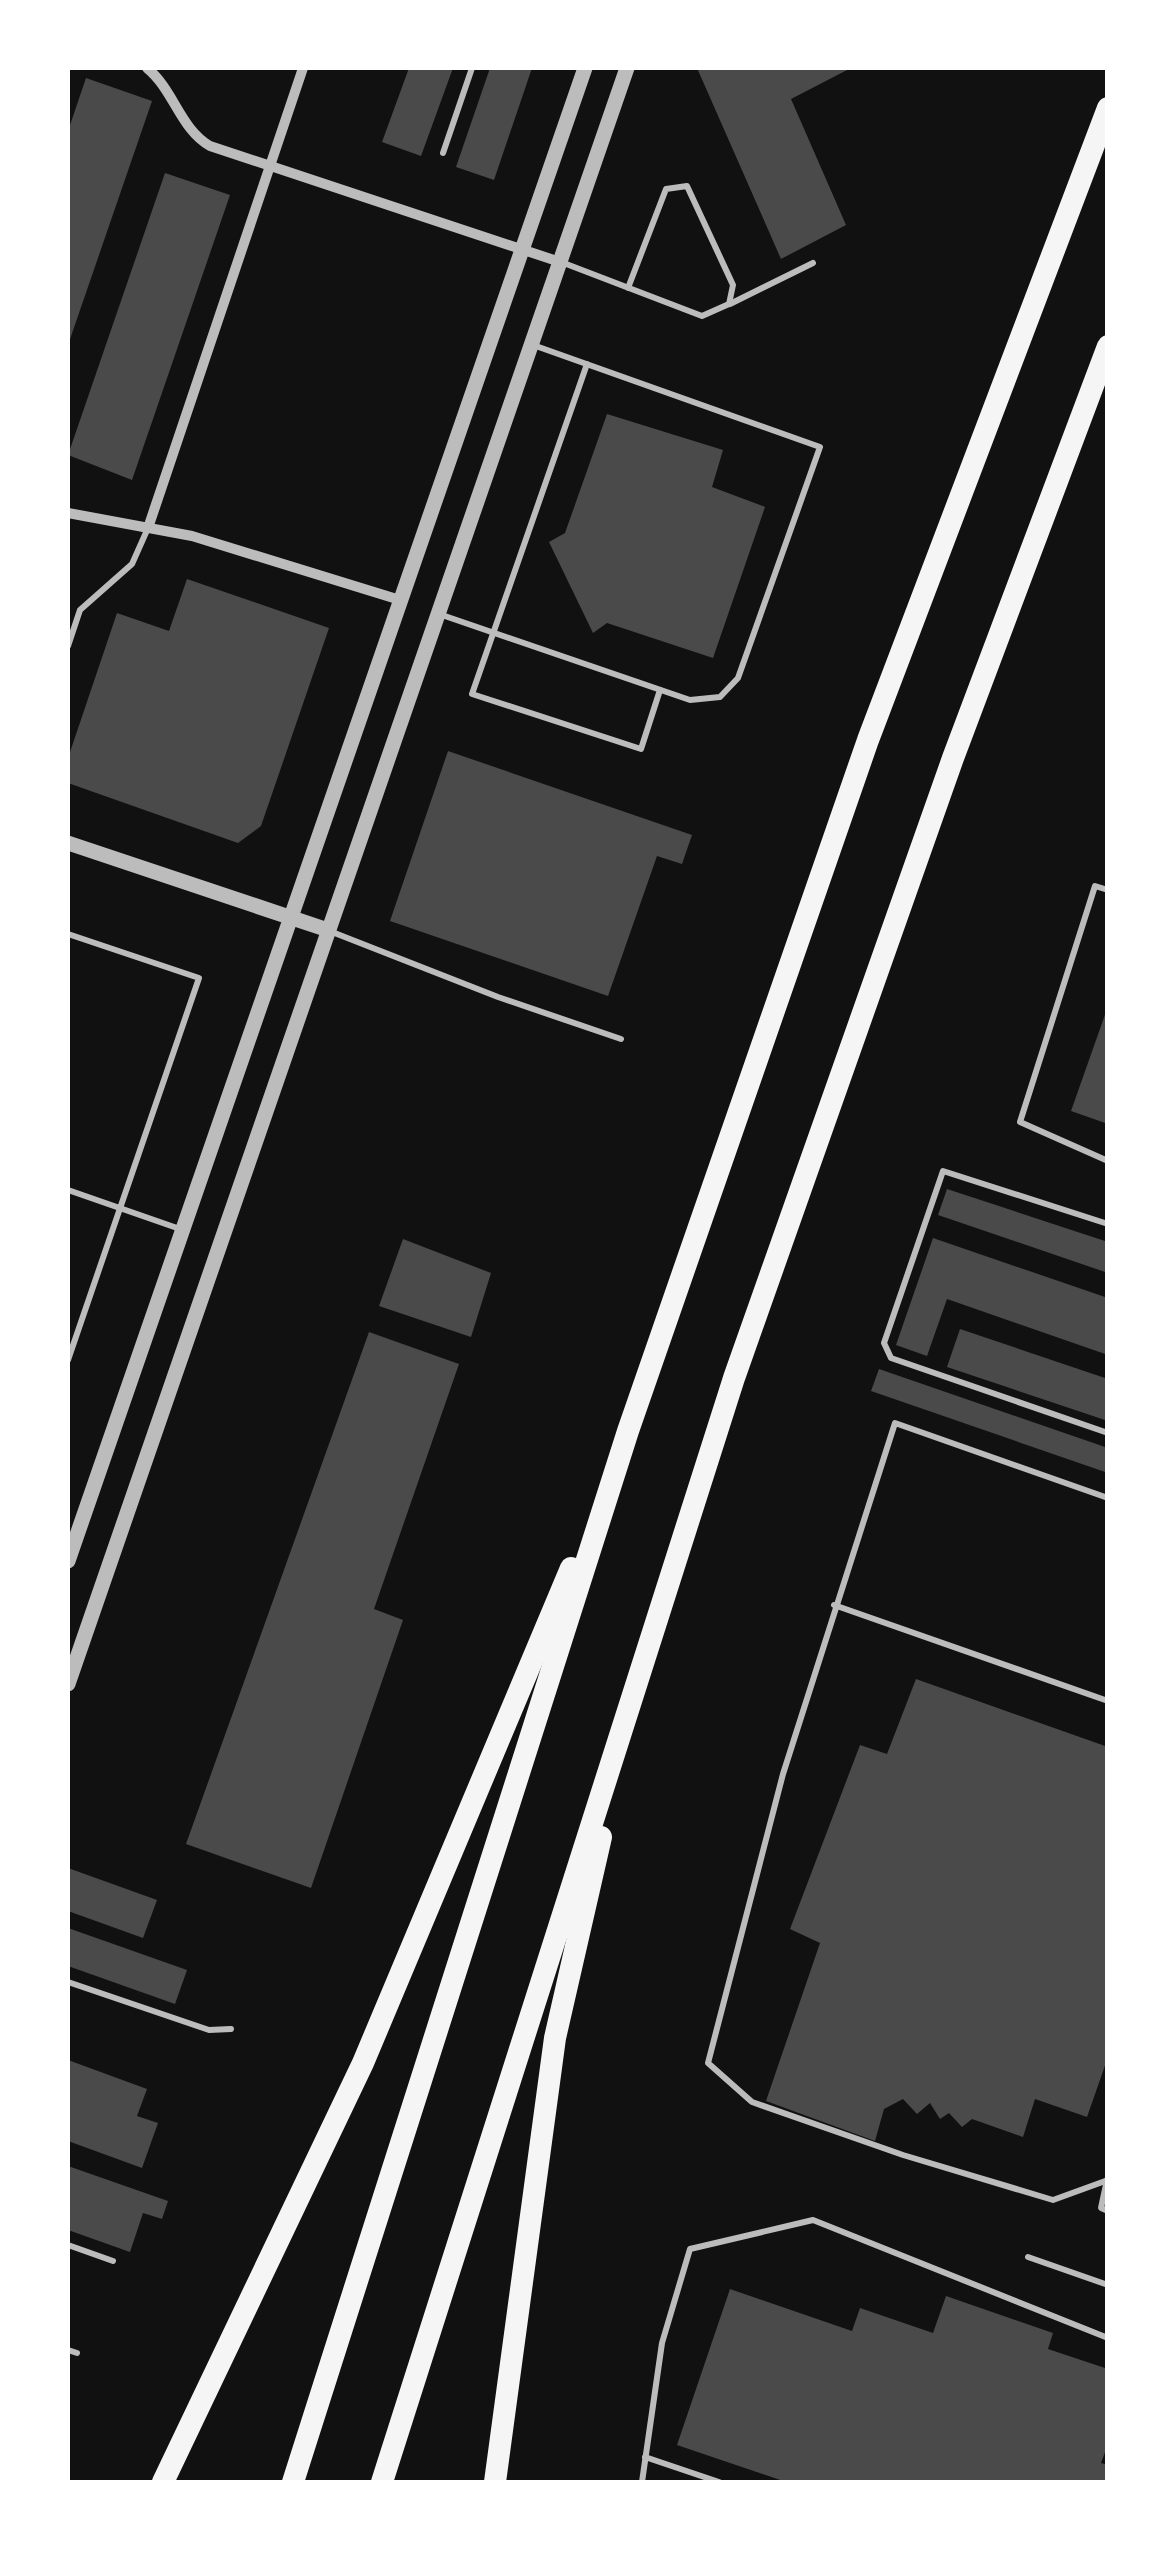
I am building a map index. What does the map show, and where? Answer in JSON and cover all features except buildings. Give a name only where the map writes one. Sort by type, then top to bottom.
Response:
[{"type":"highway","points":[[292,2482],[628,1431],[868,740],[1108,108]]},
{"type":"highway","points":[[382,2482],[741,1360],[953,758],[1108,346]]},
{"type":"highway","points":[[163,2482],[363,2063],[628,1431]]},
{"type":"highway","points":[[495,2482],[555,2038],[638,1678]]},
{"type":"street","points":[[147,68],[169,89],[199,139],[560,262]]},
{"type":"street","points":[[148,528],[303,68]]},
{"type":"street","points":[[68,1561],[585,68]]},
{"type":"street","points":[[68,1684],[627,68]]},
{"type":"street","points":[[68,513],[192,536],[400,600]]},
{"type":"street","points":[[68,843],[328,930]]},
{"type":"lane","points":[[443,153],[472,68]]},
{"type":"lane","points":[[628,288],[666,189],[687,186],[733,286],[729,304]]},
{"type":"lane","points":[[560,262],[702,316],[813,263]]},
{"type":"lane","points":[[438,614],[660,690],[707,701],[730,690],[738,678],[820,447],[532,344]]},
{"type":"lane","points":[[587,364],[472,694],[641,749],[660,690]]},
{"type":"lane","points":[[68,646],[80,610],[132,564],[148,528]]},
{"type":"lane","points":[[1108,890],[1096,886],[1020,1122],[1108,1161]]},
{"type":"lane","points":[[328,930],[498,997],[622,1039]]},
{"type":"lane","points":[[68,934],[199,978],[68,1360]]},
{"type":"lane","points":[[1108,1224],[944,1171],[884,1342],[891,1358],[1108,1433]]},
{"type":"lane","points":[[68,1190],[181,1229]]},
{"type":"lane","points":[[1107,2180],[1053,2200],[922,2161],[752,2102],[708,2062],[783,1774],[895,1423],[1108,1498]]},
{"type":"lane","points":[[834,1605],[1108,1700]]},
{"type":"lane","points":[[68,1982],[209,2030],[231,2029]]},
{"type":"lane","points":[[1107,2180],[1100,2208],[1108,2211]]},
{"type":"lane","points":[[642,2482],[662,2343],[690,2249],[812,2220],[1108,2338]]},
{"type":"lane","points":[[68,2245],[113,2261]]},
{"type":"lane","points":[[1028,2257],[1108,2285]]},
{"type":"lane","points":[[68,2350],[78,2353]]},
{"type":"lane","points":[[645,2457],[719,2482]]}]
